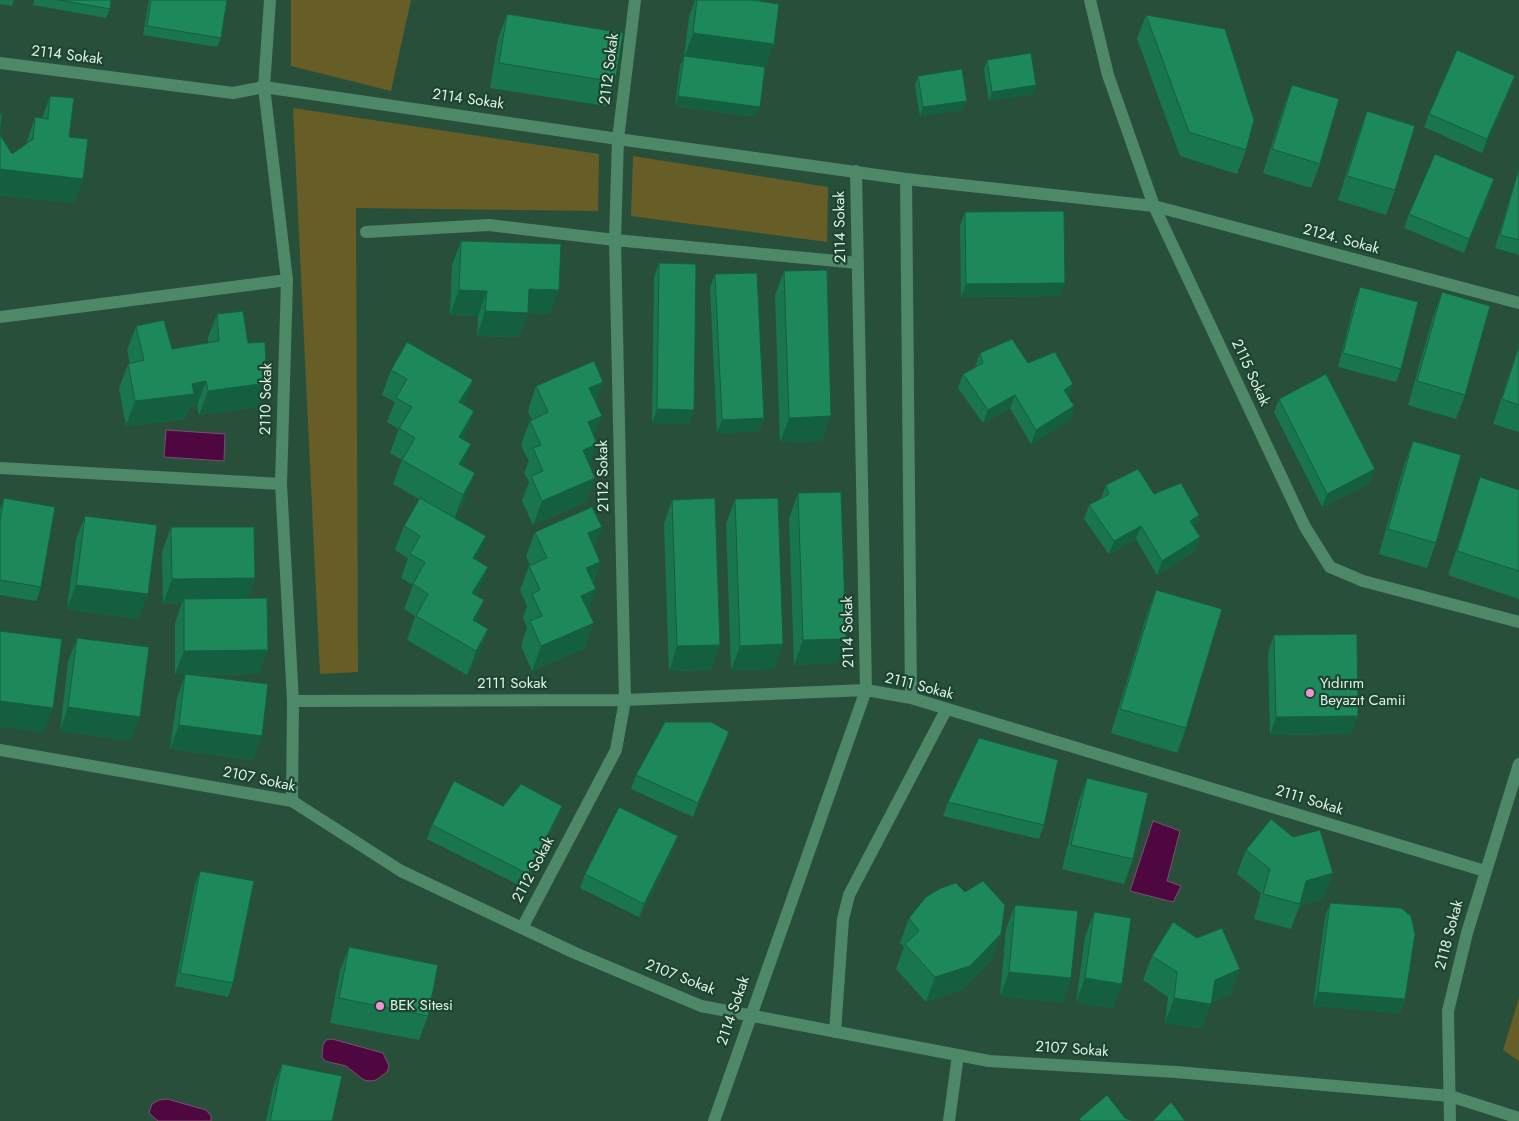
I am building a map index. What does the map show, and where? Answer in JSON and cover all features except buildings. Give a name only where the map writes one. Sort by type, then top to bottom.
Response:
[{"type":"street","name":"2110 Sokak","points":[[270,0],[264,87],[287,280],[281,484],[293,701],[292,801]]},
{"type":"street","name":"2112 Sokak","points":[[522,928],[616,750],[626,700],[615,240],[618,139],[635,0]]},
{"type":"street","name":"2115 Sokak","points":[[1090,0],[1108,75],[1154,206],[1301,518],[1330,567],[1363,581],[1519,622]]},
{"type":"street","name":"2114 Sokak","points":[[0,64],[233,93],[264,87],[618,139],[856,171],[866,690],[749,1016],[714,1121]]},
{"type":"street","name":"2124. Sokak","points":[[856,171],[1154,206],[1519,303]]},
{"type":"street","points":[[906,178],[910,698]]},
{"type":"street","points":[[366,232],[489,225],[615,240],[858,263]]},
{"type":"street","points":[[0,318],[287,280]]},
{"type":"street","points":[[0,468],[281,484]]},
{"type":"street","name":"2111 Sokak","points":[[293,701],[626,700],[866,690],[910,698],[1485,871]]},
{"type":"street","points":[[835,1032],[843,918],[849,895],[946,710]]},
{"type":"street","name":"2107 Sokak","points":[[0,750],[292,801],[401,871],[575,953],[700,1006],[989,1061],[1176,1072],[1450,1096],[1519,1118]]},
{"type":"street","name":"2118 Sokak","points":[[1450,1121],[1448,1011],[1467,933],[1519,764]]},
{"type":"street","points":[[949,1121],[958,1055]]},
{"type":"shaded area","points":[[291,0],[411,0],[391,91],[291,66]]},
{"type":"shaded area","points":[[293,108],[599,154],[598,211],[356,208],[358,672],[320,674]]},
{"type":"shaded area","points":[[633,156],[828,187],[827,242],[631,216]]},
{"type":"shaded area","points":[[166,430],[225,434],[224,461],[164,457]]},
{"type":"shaded area","points":[[1153,821],[1180,831],[1167,881],[1181,886],[1173,902],[1130,891]]},
{"type":"shaded area","points":[[1519,998],[1519,1061],[1503,1050]]},
{"type":"shaded area","points":[[332,1039],[383,1053],[389,1066],[387,1072],[376,1080],[364,1080],[346,1066],[325,1061],[322,1057],[323,1045],[326,1040]]},
{"type":"shaded area","points":[[167,1099],[206,1110],[211,1116],[211,1121],[158,1121],[149,1113],[152,1104],[159,1100]]},
{"type":"place","name":"Yıdırım Beyazıt Camii","points":[[1310,693]]},
{"type":"place","name":"BEK Sitesi","points":[[380,1006]]}]
